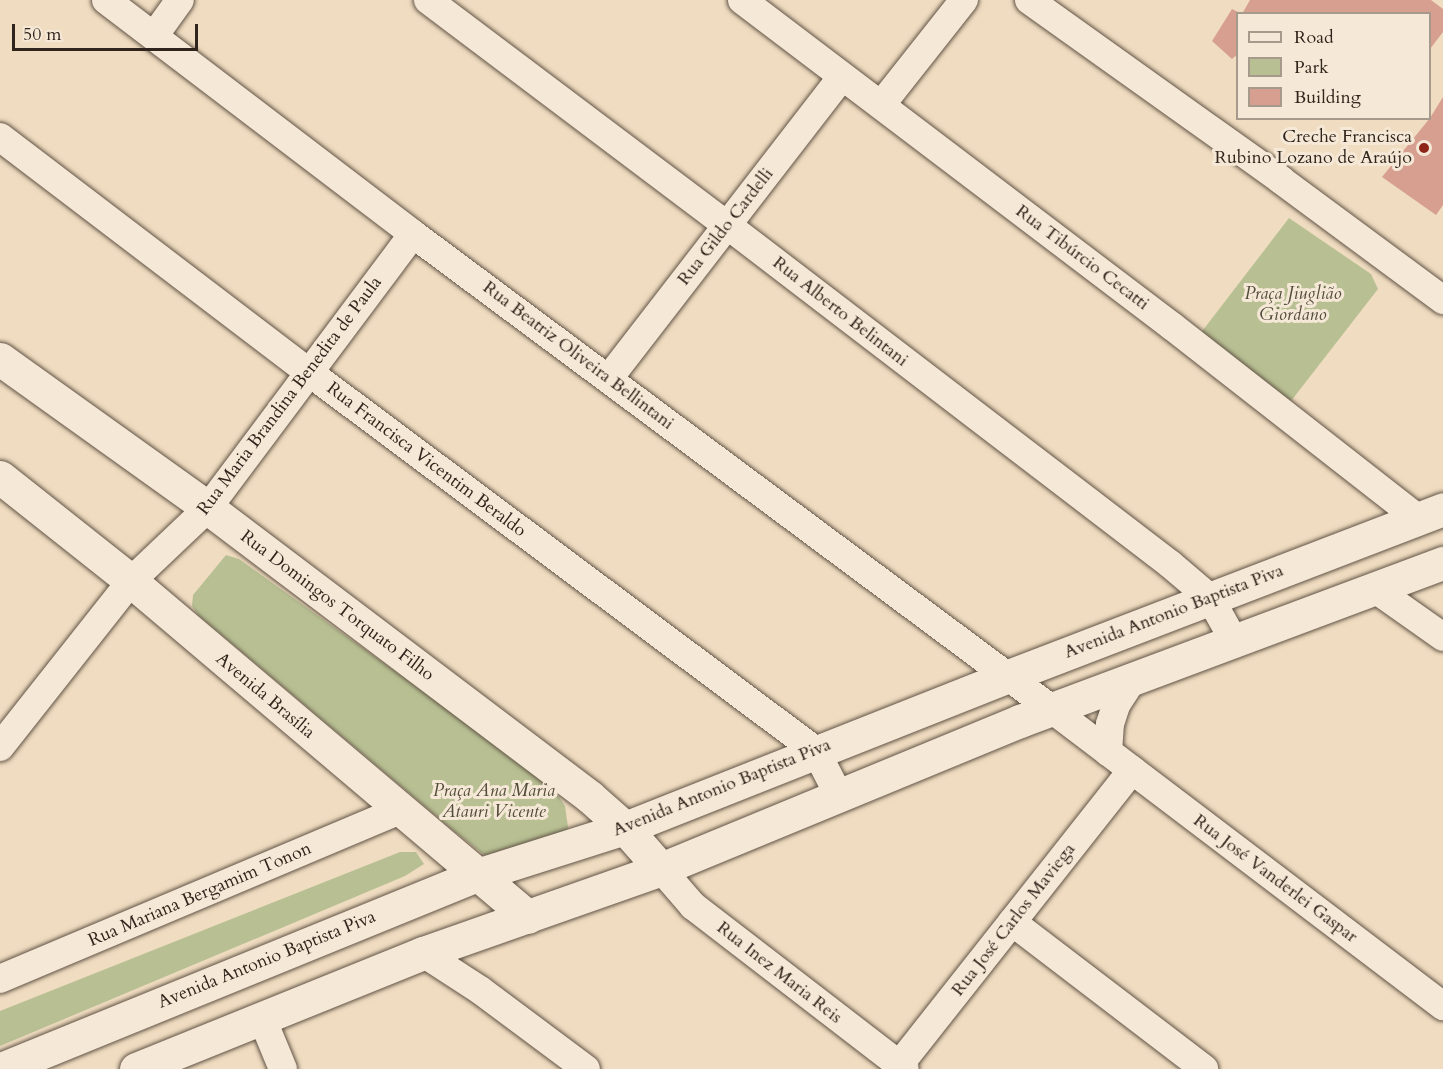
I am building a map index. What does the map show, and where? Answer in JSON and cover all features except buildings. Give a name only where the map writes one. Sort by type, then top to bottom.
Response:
[{"type":"main road","name":"Rua Domingos Torquato Filho","points":[[0,359],[208,508],[590,797],[625,828],[661,869]]},
{"type":"main road","name":"Avenida Brasília","points":[[0,477],[131,581],[528,917]]},
{"type":"main road","name":"Avenida Antonio Baptista Piva","points":[[1,1069],[477,875],[625,828],[816,751],[1431,514]]},
{"type":"main road","points":[[136,1069],[423,953],[661,869],[838,794],[1443,563]]},
{"type":"street","name":"Rua Beatriz Oliveira Bellintani","points":[[106,0],[413,234],[1053,710]]},
{"type":"street","points":[[154,36],[180,0]]},
{"type":"street","name":"Rua Alberto Belintani","points":[[428,0],[727,225],[1210,598],[1234,641]]},
{"type":"street","name":"Rua Tibúrcio Cecatti","points":[[742,0],[1243,381],[1431,514]]},
{"type":"street","points":[[881,105],[964,0]]},
{"type":"street","points":[[1029,0],[1281,180],[1443,300]]},
{"type":"street","name":"Rua Gildo Cardelli","points":[[609,378],[842,76]]},
{"type":"street","name":"Rua Francisca Vicentim Beraldo","points":[[0,137],[310,373],[816,751],[838,794]]},
{"type":"street","name":"Rua Maria Brandina Benedita de Paula","points":[[0,747],[131,581],[208,508],[413,234]]},
{"type":"street","points":[[1376,589],[1443,637]]},
{"type":"street","points":[[1108,752],[1110,724],[1116,705],[1132,680]]},
{"type":"street","name":"Rua José Vanderlei Gaspar","points":[[1053,710],[1443,1006]]},
{"type":"street","name":"Rua José Carlos Maviega","points":[[900,1068],[1132,770]]},
{"type":"street","name":"Rua Mariana Bergamim Tonon","points":[[0,979],[400,810]]},
{"type":"street","name":"Rua Inez Maria Reis","points":[[661,869],[693,906],[900,1068]]},
{"type":"street","points":[[1012,922],[1204,1069]]},
{"type":"street","points":[[423,953],[480,990],[586,1069]]},
{"type":"street","points":[[262,1018],[283,1069]]},
{"type":"green space","name":"Praça Jiuglião Giordano","points":[[1289,218],[1371,274],[1378,289],[1291,401],[1200,334]]},
{"type":"green space","name":"Praça Ana Maria Atauri Vicente","points":[[226,555],[239,559],[535,772],[555,791],[565,806],[568,827],[564,837],[487,857],[454,831],[198,615],[192,606],[193,595]]},
{"type":"green space","points":[[400,852],[416,852],[424,864],[405,876],[0,1046],[0,1011]]},
{"type":"place","name":"Creche Francisca Rubino Lozano de Araújo","points":[[1424,148]]}]
